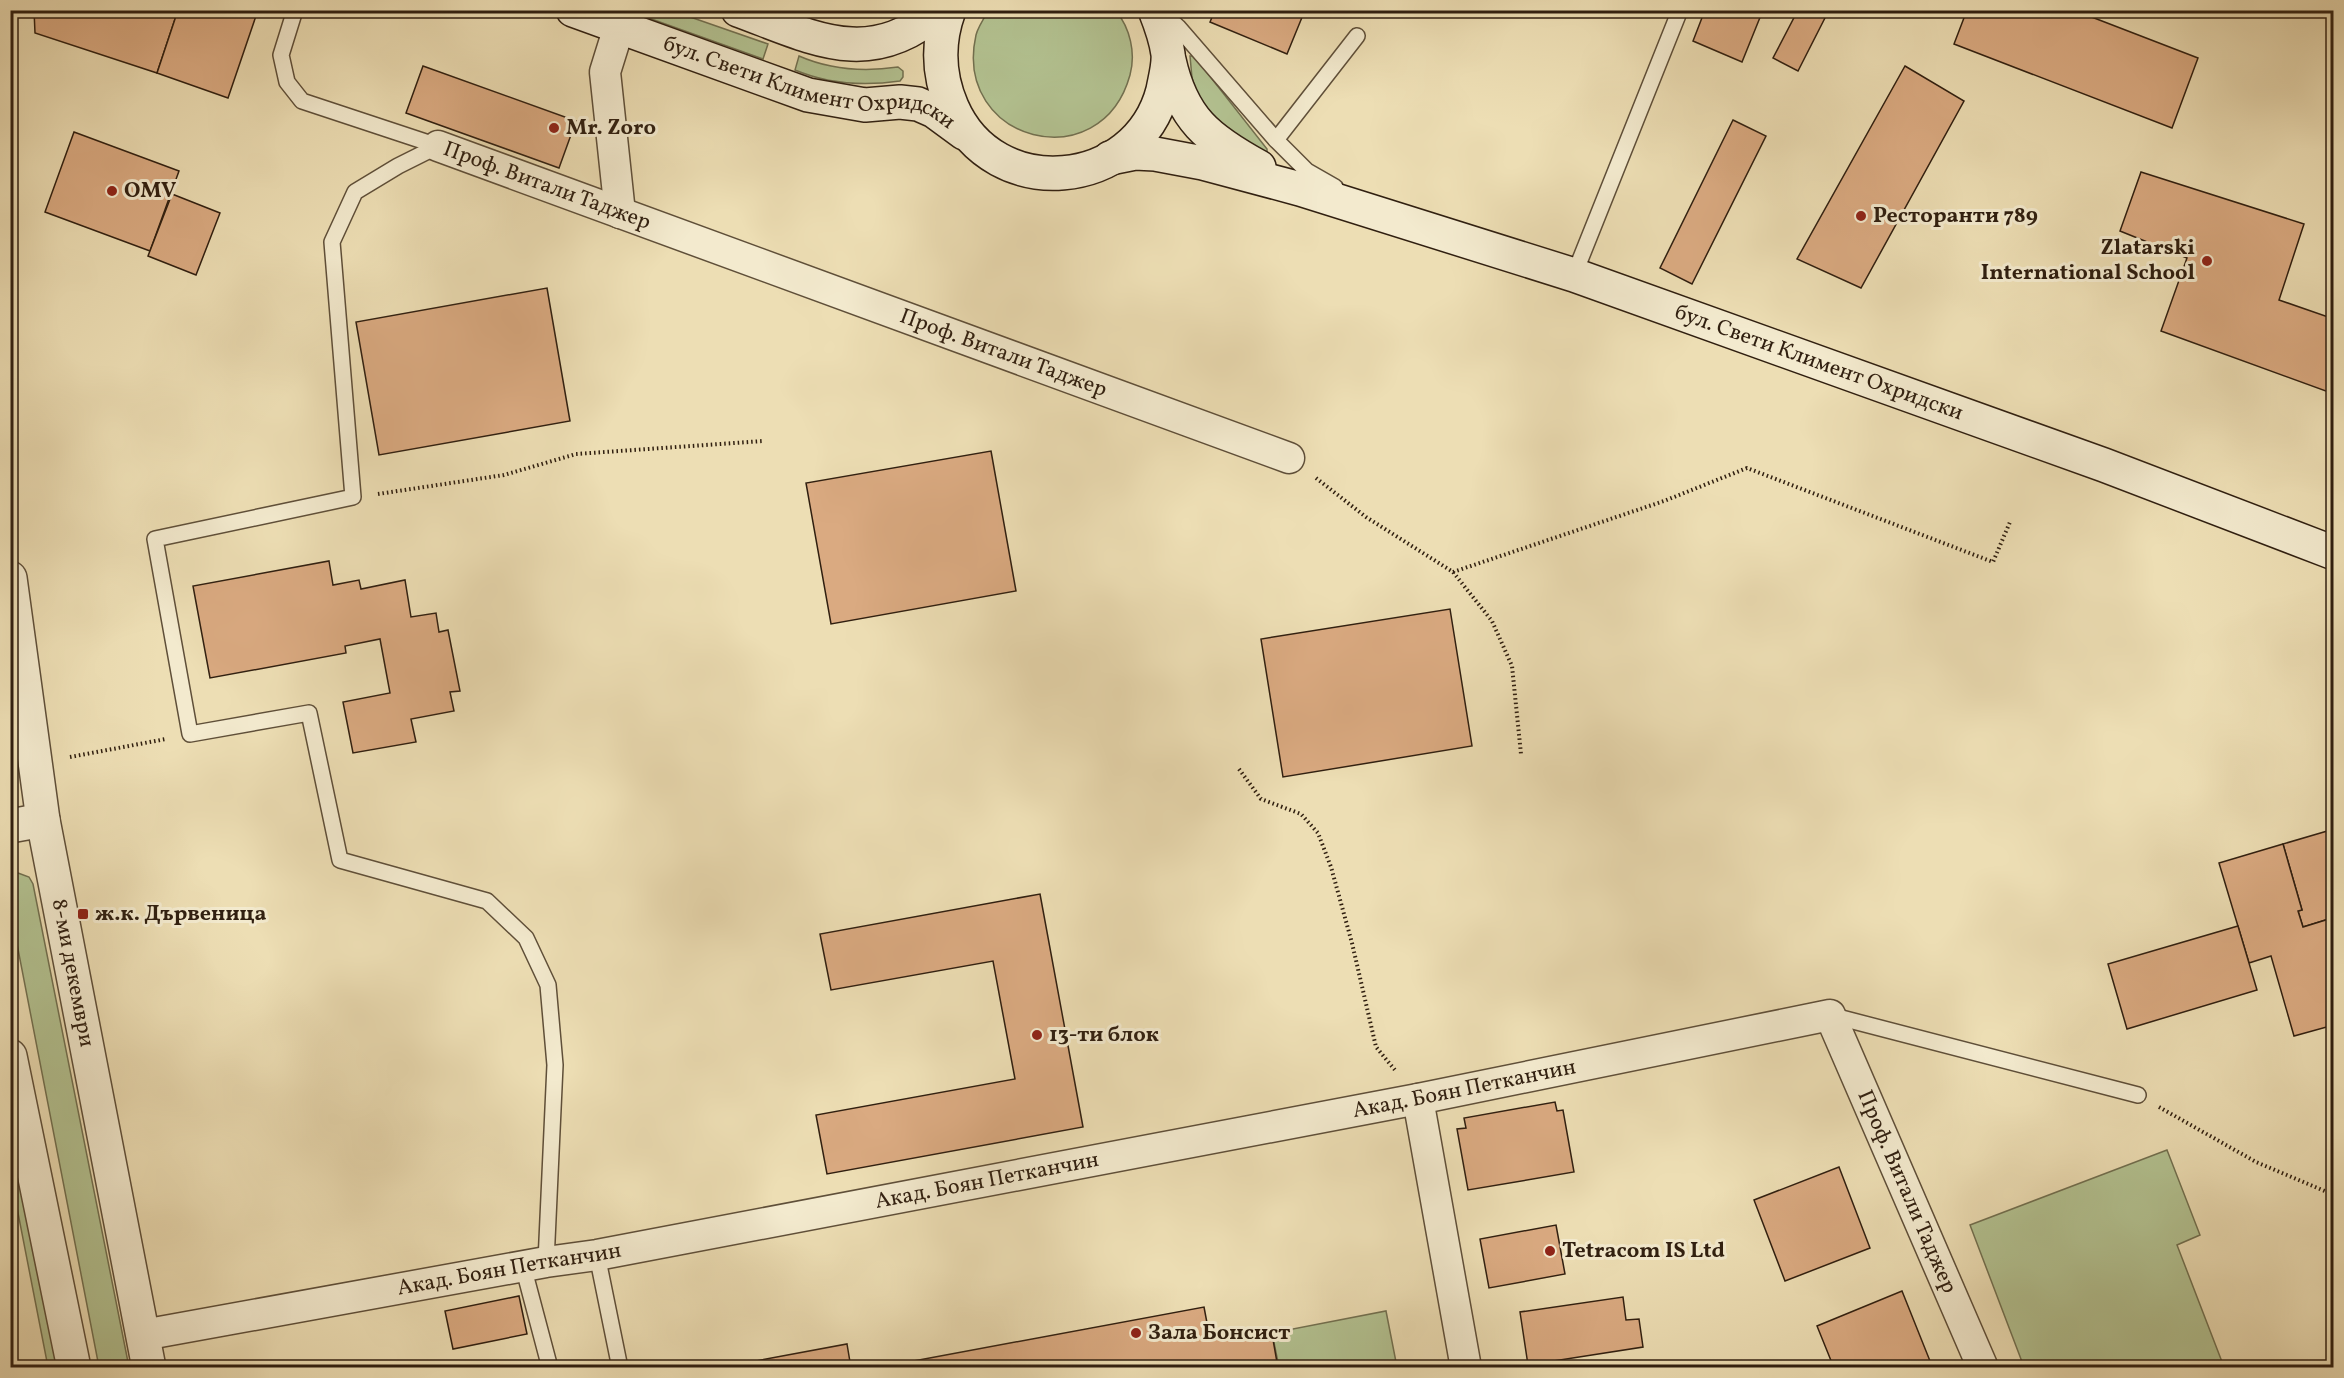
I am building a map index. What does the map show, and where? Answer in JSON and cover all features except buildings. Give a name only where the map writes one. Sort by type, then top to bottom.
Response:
[{"type":"main road","name":"бул. Свети Климент Охридски","points":[[573,10],[808,94],[865,105],[900,102],[918,104],[934,111],[999,160],[1031,172],[1059,174],[1086,169],[1110,158],[1135,153],[1155,154],[1203,163],[1300,189],[1574,274],[2104,465],[2334,552]]},
{"type":"main road","points":[[738,10],[819,39],[855,46],[879,43],[900,36],[939,10]]},
{"type":"main road","points":[[949,10],[943,27],[941,73],[946,94],[971,138]]},
{"type":"main road","name":"бул. Свети Климент Охридски","points":[[1157,10],[1174,85],[1184,106],[1199,125],[1226,148],[1300,189]]},
{"type":"main road","points":[[1110,158],[1133,141],[1150,120],[1160,102],[1168,56]]},
{"type":"main road","name":"8-ми декември","points":[[10,578],[43,820],[149,1368]]},
{"type":"main road","points":[[10,825],[43,820]]},
{"type":"main road","points":[[10,1056],[74,1368]]},
{"type":"street","points":[[619,27],[605,72],[620,213]]},
{"type":"street","name":"Проф. Витали Таджер","points":[[438,146],[1289,458]]},
{"type":"street","name":"Проф. Витали Таджер","points":[[1830,1015],[1983,1368]]},
{"type":"street","name":"Акад. Боян Петканчин","points":[[142,1335],[535,1264],[597,1255],[1418,1099],[1830,1015]]},
{"type":"street","points":[[1418,1099],[1466,1368]]},
{"type":"lane","points":[[295,10],[281,55],[287,82],[302,101],[438,146]]},
{"type":"lane","points":[[1157,10],[1178,27],[1276,140],[1307,171],[1383,216]]},
{"type":"lane","points":[[1574,274],[1680,10]]},
{"type":"lane","points":[[1276,140],[1357,36]]},
{"type":"lane","name":"Проф. Витали Таджер","points":[[353,497],[333,242],[355,192],[398,166],[438,146]]},
{"type":"lane","points":[[353,497],[155,538],[190,734],[309,713],[340,860],[487,901],[526,938],[548,985],[555,1065],[535,1264],[550,1368]]},
{"type":"lane","points":[[1830,1015],[2138,1095]]},
{"type":"lane","points":[[597,1255],[620,1368]]},
{"type":"path","points":[[353,497],[504,475],[576,454],[763,441]]},
{"type":"path","points":[[1289,458],[1366,517],[1453,572],[1492,621],[1512,666],[1521,754]]},
{"type":"path","points":[[1453,572],[1664,501],[1747,468],[1993,562],[2010,522]]},
{"type":"path","points":[[67,757],[190,734]]},
{"type":"path","points":[[1239,769],[1261,799],[1300,813],[1318,833],[1331,867],[1352,943],[1376,1047]]},
{"type":"path","points":[[2138,1095],[2256,1162],[2334,1195]]},
{"type":"green space","points":[[989,10],[1116,11],[1128,33],[1132,50],[1132,67],[1114,108],[1090,128],[1062,137],[1033,134],[1007,122],[986,101],[975,72],[976,35]]},
{"type":"green space","points":[[629,11],[673,11],[768,44],[763,59]]},
{"type":"green space","points":[[799,56],[848,69],[898,67],[903,71],[903,77],[900,81],[873,83],[833,81],[795,70]]},
{"type":"green space","points":[[1190,56],[1194,56],[1267,149],[1265,154],[1224,134],[1197,95],[1192,78]]},
{"type":"green space","points":[[18,873],[29,877],[33,884],[129,1367],[99,1367],[11,913],[11,876]]},
{"type":"green space","points":[[10,1121],[59,1367],[48,1367],[11,1177]]},
{"type":"green space","points":[[2167,1150],[2200,1235],[2177,1245],[2224,1367],[2024,1367],[1970,1225]]},
{"type":"green space","points":[[1386,1311],[1397,1367],[1279,1367],[1272,1333]]},
{"type":"place","name":"Mr. Zoro","points":[[554,128]]},
{"type":"place","name":"OMV","points":[[112,191]]},
{"type":"place","name":"Ресторанти 789","points":[[1861,216]]},
{"type":"place","name":"Zlatarski International School","points":[[2207,261]]},
{"type":"place","name":"ж.к. Дървеница","points":[[83,914]]},
{"type":"place","name":"13-ти блок","points":[[1037,1035]]},
{"type":"place","name":"Tetracom IS Ltd","points":[[1550,1251]]},
{"type":"place","name":"Зала Бонсист","points":[[1136,1333]]}]
